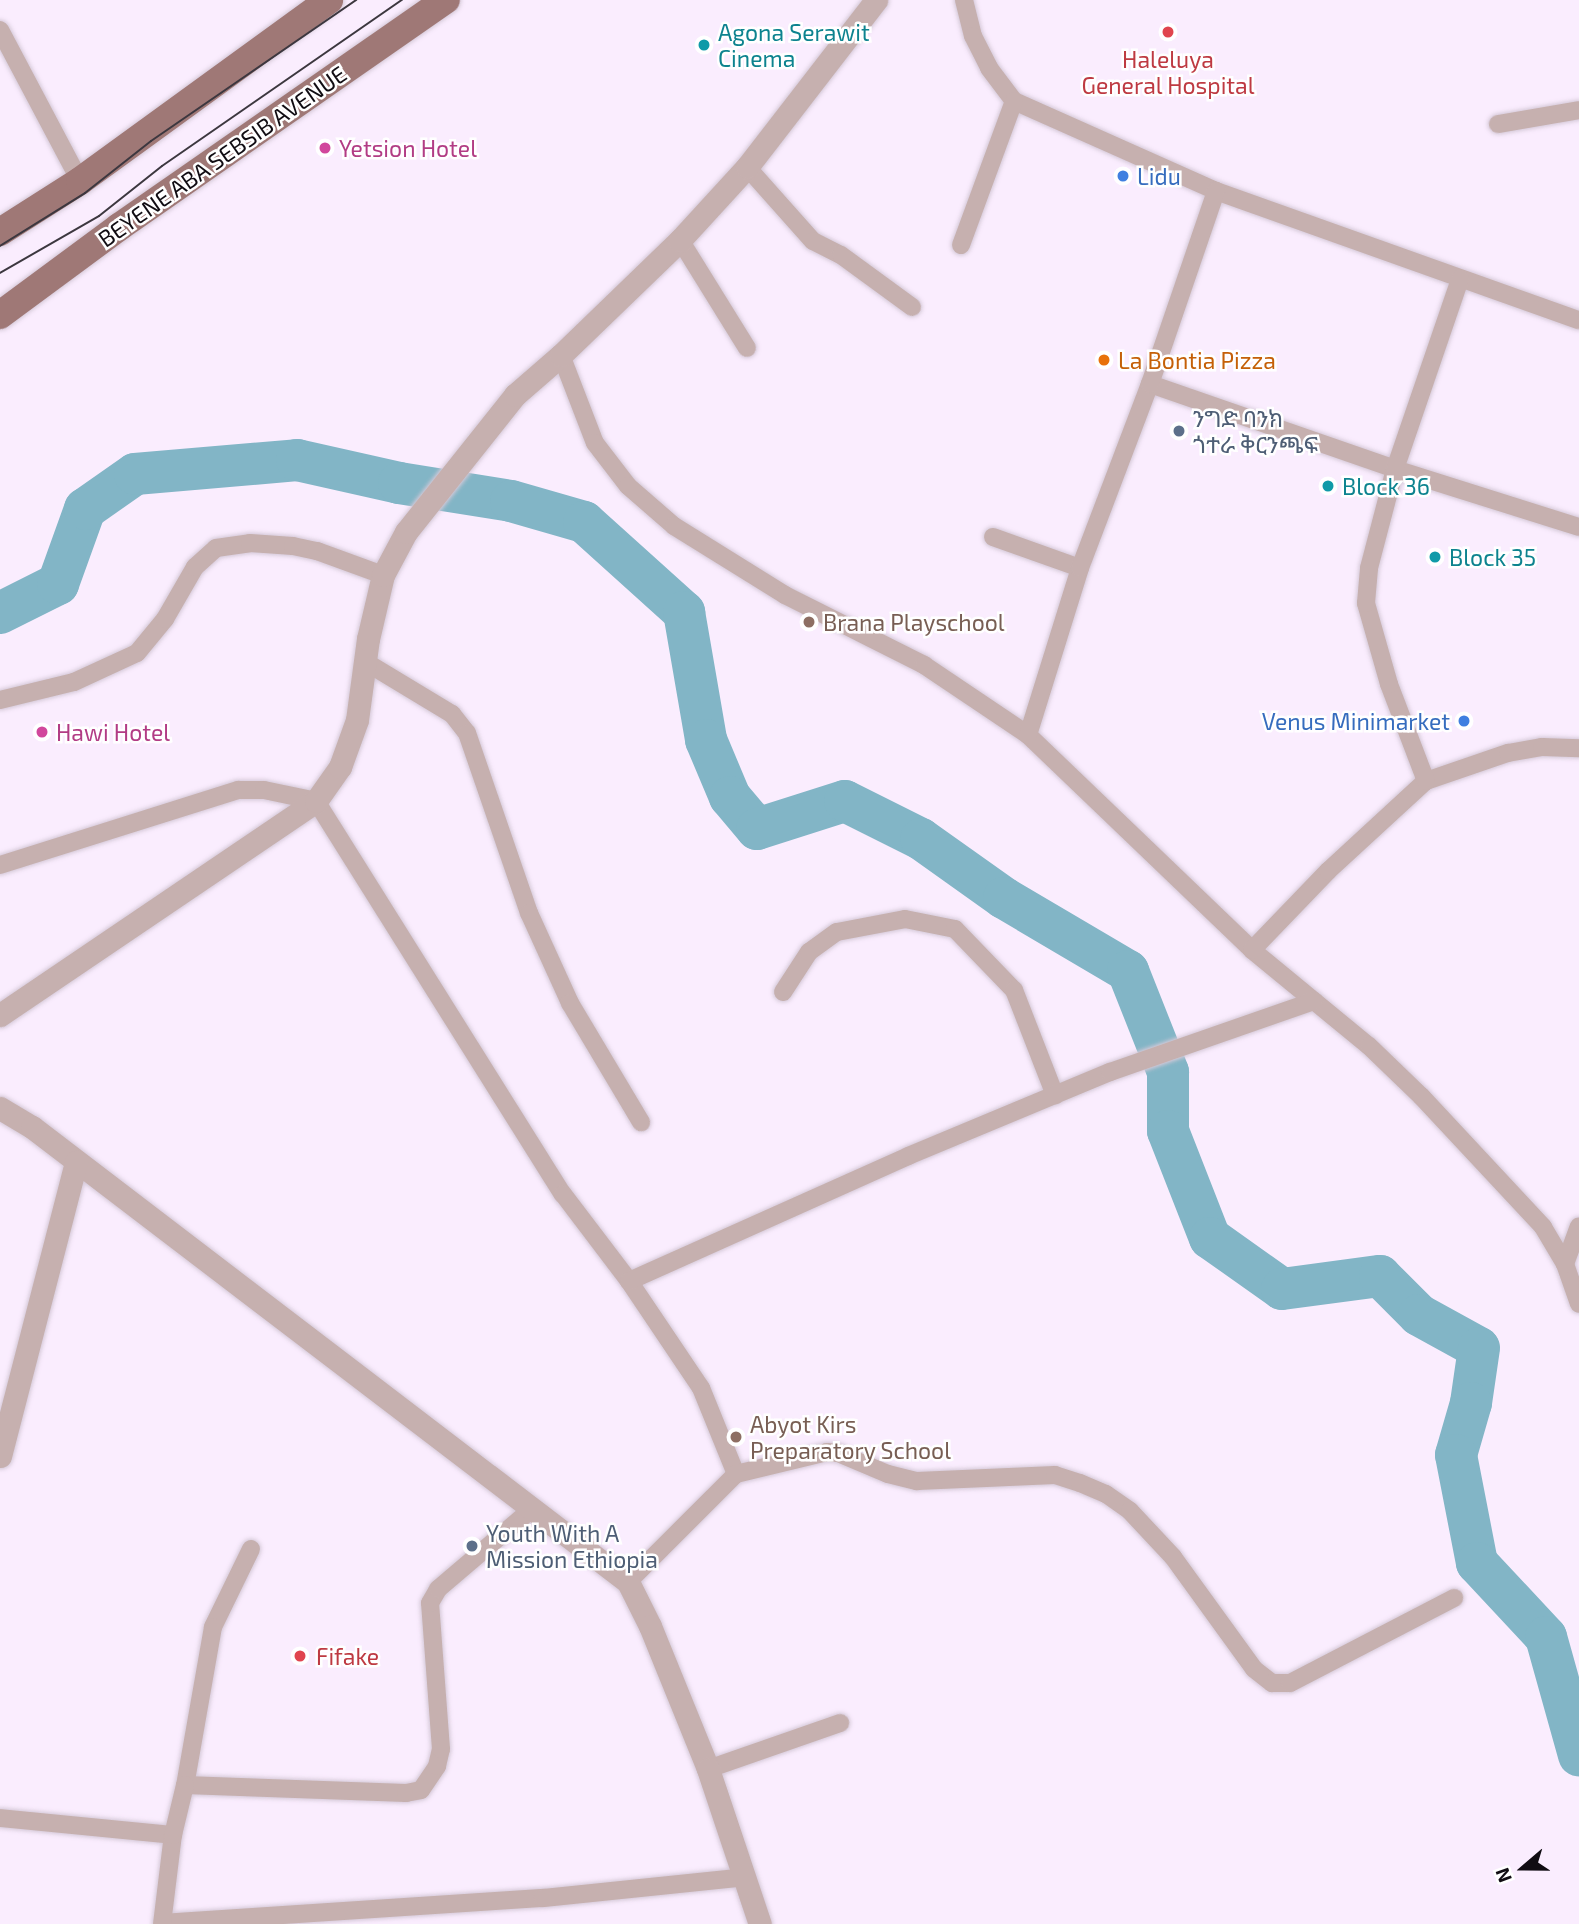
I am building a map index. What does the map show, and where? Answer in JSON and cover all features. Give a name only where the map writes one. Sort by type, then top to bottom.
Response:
[{"type":"main road","points":[[0,232],[80,181],[329,0]]},
{"type":"main road","name":"BEYENE ABA SEBSIB AVENUE","points":[[0,315],[119,227],[445,0]]},
{"type":"street","points":[[0,1015],[316,801],[340,767],[357,720],[364,661],[383,575],[406,532],[515,395],[561,355],[680,240],[747,167],[876,0]]},
{"type":"street","points":[[964,0],[973,36],[984,58],[1014,101],[1216,191],[1579,320]]},
{"type":"street","points":[[0,30],[80,181]]},
{"type":"street","points":[[961,245],[1014,101]]},
{"type":"street","points":[[1498,124],[1579,110]]},
{"type":"street","points":[[747,167],[813,241],[841,256],[912,307]]},
{"type":"street","points":[[1028,736],[1080,568],[1150,384],[1216,191]]},
{"type":"street","points":[[680,240],[747,348]]},
{"type":"street","points":[[1426,781],[1389,684],[1366,603],[1369,568],[1395,469],[1460,279]]},
{"type":"street","points":[[561,355],[595,443],[628,486],[674,526],[785,595],[924,665],[1028,736],[1252,950],[1421,1096],[1543,1227],[1565,1264],[1579,1304]]},
{"type":"street","points":[[1150,384],[1395,469],[1579,527]]},
{"type":"street","points":[[993,537],[1080,568]]},
{"type":"street","points":[[0,700],[74,682],[137,653],[165,619],[195,567],[216,548],[250,543],[293,546],[317,551],[383,575]]},
{"type":"street","points":[[364,661],[452,715],[467,733],[529,913],[576,1013],[640,1122]]},
{"type":"street","points":[[1252,950],[1328,871],[1426,781],[1508,754],[1542,747],[1579,748]]},
{"type":"street","points":[[0,865],[238,790],[264,790],[316,801],[563,1194],[629,1281],[701,1388],[736,1474]]},
{"type":"street","points":[[783,992],[809,952],[837,932],[905,919],[955,929],[1014,990],[1055,1095]]},
{"type":"street","points":[[629,1281],[860,1177],[1110,1072],[1314,1001]]},
{"type":"street","points":[[0,1108],[32,1127],[628,1582],[650,1626],[708,1769],[760,1924]]},
{"type":"street","points":[[0,1456],[76,1161]]},
{"type":"street","points":[[1565,1264],[1579,1226]]},
{"type":"street","points":[[628,1582],[736,1474],[827,1452],[838,1453],[888,1474],[917,1481],[1055,1475],[1106,1494],[1130,1511],[1173,1557],[1254,1669],[1272,1684],[1290,1683],[1454,1598]]},
{"type":"street","points":[[185,1785],[407,1793],[421,1790],[437,1766],[441,1749],[430,1603],[438,1589],[532,1508]]},
{"type":"street","points":[[251,1549],[213,1627],[185,1785],[173,1835],[163,1924],[326,1918],[745,1877]]},
{"type":"street","points":[[708,1769],[839,1723]]},
{"type":"street","points":[[0,1818],[173,1835]]},
{"type":"waterway","points":[[0,613],[58,584],[85,509],[135,474],[297,460],[399,483],[511,501],[584,522],[684,612],[706,740],[730,797],[757,829],[845,801],[921,839],[1004,898],[1128,971],[1168,1072],[1168,1131],[1210,1238],[1282,1289],[1380,1276],[1419,1315],[1479,1348],[1471,1403],[1456,1455],[1477,1563],[1546,1637],[1579,1755]]},
{"type":"tram line","points":[[0,246],[85,193],[151,141],[356,0]]},
{"type":"tram line","points":[[0,273],[99,216],[162,166],[402,0]]},
{"type":"place","name":"Haleluya General Hospital","points":[[1168,32]]},
{"type":"place","name":"Agona Serawit Cinema","points":[[704,45]]},
{"type":"place","name":"Yetsion Hotel","points":[[325,148]]},
{"type":"place","name":"Lidu","points":[[1123,176]]},
{"type":"place","name":"La Bontia Pizza","points":[[1104,360]]},
{"type":"place","name":"ንግድ ባንክ ጎተራ ቅርንጫፍ","points":[[1179,431]]},
{"type":"place","name":"Block 36","points":[[1328,486]]},
{"type":"place","name":"Block 35","points":[[1435,557]]},
{"type":"place","name":"Brana Playschool","points":[[809,622]]},
{"type":"place","name":"Venus Minimarket","points":[[1464,721]]},
{"type":"place","name":"Hawi Hotel","points":[[42,732]]},
{"type":"place","name":"Abyot Kirs Preparatory School","points":[[736,1437]]},
{"type":"place","name":"Youth With A Mission Ethiopia","points":[[472,1546]]},
{"type":"place","name":"Fifake","points":[[300,1656]]}]
